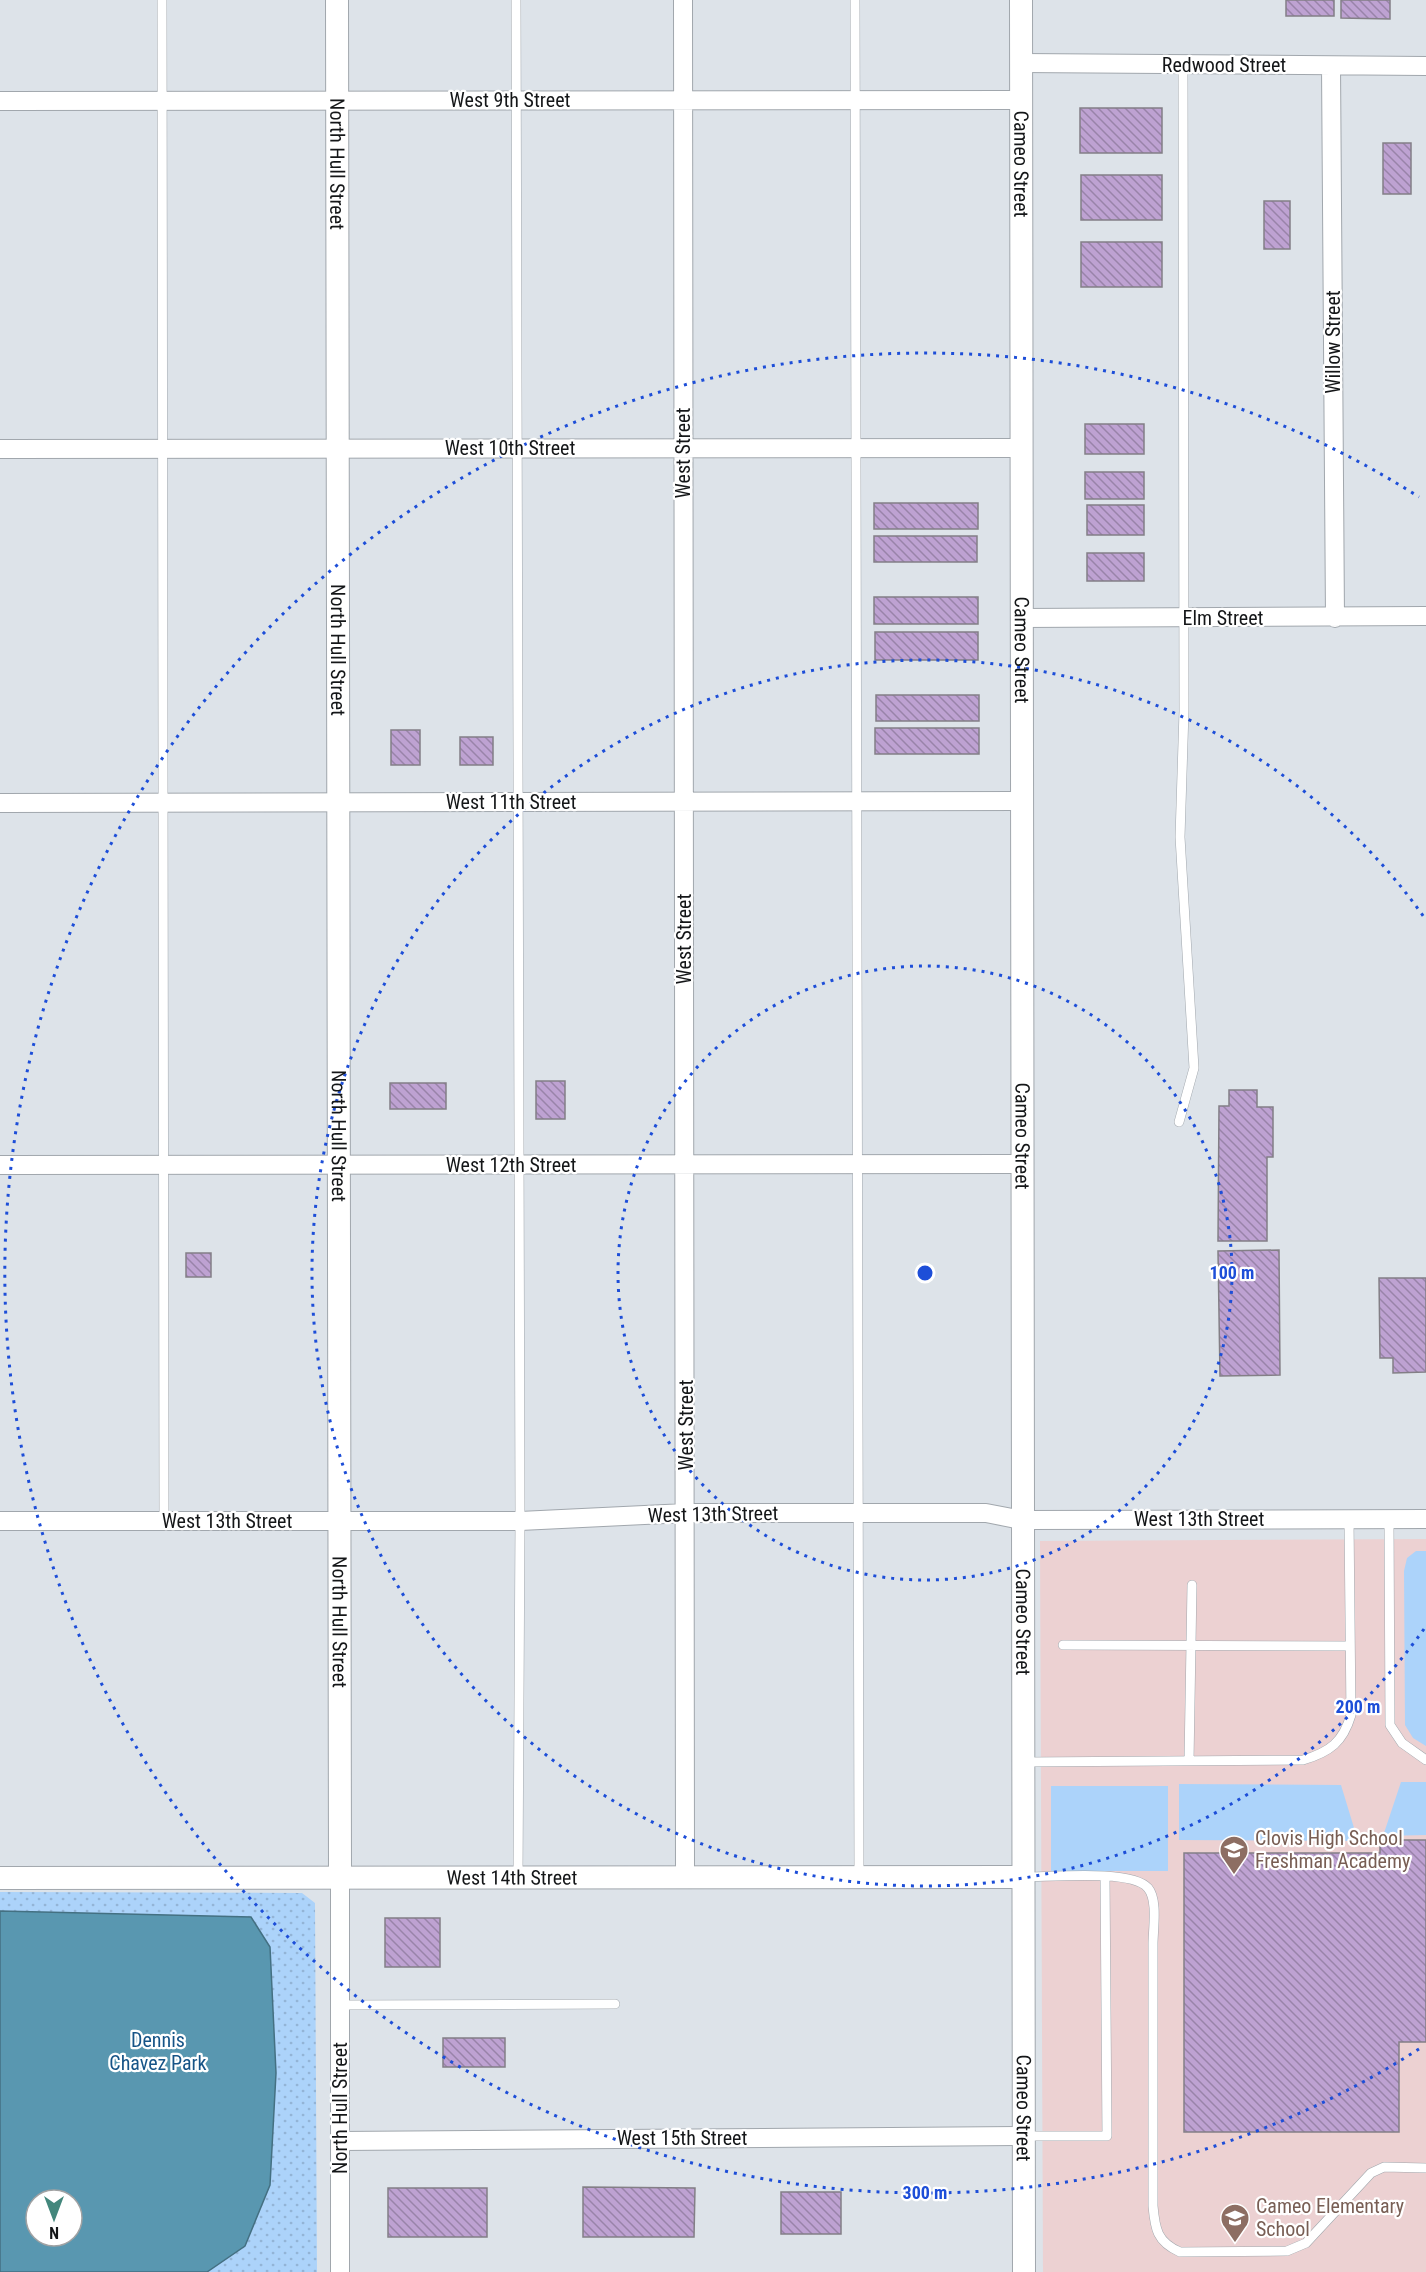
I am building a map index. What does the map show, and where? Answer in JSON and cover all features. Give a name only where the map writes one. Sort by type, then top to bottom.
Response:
[{"type":"street","name":"North Hull Street","points":[[337,0],[340,2272]]},
{"type":"street","name":"West Street","points":[[682,0],[685,1878]]},
{"type":"street","name":"Cameo Street","points":[[1021,0],[1024,2272]]},
{"type":"street","name":"Redwood Street","points":[[1022,63],[1426,66]]},
{"type":"street","name":"Willow Street","points":[[1331,66],[1335,618]]},
{"type":"street","name":"West 9th Street","points":[[0,101],[1020,99]]},
{"type":"street","name":"West 10th Street","points":[[0,449],[1021,448]]},
{"type":"street","name":"Elm Street","points":[[1021,618],[1426,616]]},
{"type":"street","name":"West 11th Street","points":[[0,803],[1021,801]]},
{"type":"street","name":"West 12th Street","points":[[0,1165],[1022,1164]]},
{"type":"street","name":"West 13th Street","points":[[0,1521],[520,1521],[686,1513],[986,1513],[1022,1520],[1389,1521],[1426,1519]]},
{"type":"street","name":"West 14th Street","points":[[0,1878],[1023,1877]]},
{"type":"street","name":"West 15th Street","points":[[340,2140],[1023,2136]]},
{"type":"lane","points":[[162,0],[164,1521]]},
{"type":"lane","points":[[516,0],[520,1521],[518,1878]]},
{"type":"lane","points":[[855,0],[858,448],[859,1877]]},
{"type":"lane","points":[[1179,1122],[1194,1068],[1180,837],[1184,711],[1182,618],[1183,65]]},
{"type":"lane","points":[[1022,1762],[1303,1760],[1333,1748],[1342,1738],[1351,1715],[1349,1520]]},
{"type":"lane","points":[[1389,1521],[1390,1725],[1402,1743],[1426,1760]]},
{"type":"lane","points":[[1190,1761],[1192,1585]]},
{"type":"lane","points":[[1063,1645],[1350,1646]]},
{"type":"lane","points":[[1023,1877],[1136,1879],[1149,1889],[1152,1897],[1153,2206],[1158,2237],[1169,2247],[1180,2252],[1287,2251],[1306,2243],[1371,2173],[1384,2167],[1426,2168]]},
{"type":"lane","points":[[1023,2136],[1107,2136],[1105,1877]]},
{"type":"lane","points":[[340,2005],[615,2004]]},
{"type":"shaded area","name":"Clovis High School Freshman Academy","points":[[1426,1539],[1426,2272],[1043,2272],[1040,1541]]},
{"type":"shaded area","name":"Dennis Chavez Park","points":[[0,1911],[251,1917],[270,1947],[276,2073],[270,2185],[245,2246],[207,2272],[0,2272]]},
{"type":"green space","points":[[1416,1551],[1426,1551],[1426,1746],[1413,1738],[1405,1725],[1404,1571],[1407,1558]]},
{"type":"green space","points":[[1401,1782],[1426,1782],[1426,1835],[1383,1836]]},
{"type":"green space","points":[[1179,1784],[1341,1785],[1358,1841],[1179,1840]]},
{"type":"green space","points":[[1051,1786],[1168,1786],[1168,1871],[1051,1871]]},
{"type":"green space","name":"Dennis Chavez Park","points":[[0,1892],[302,1893],[315,1903],[317,2272],[0,2272]]},
{"type":"building","points":[[1286,0],[1334,0],[1334,16],[1286,16]]},
{"type":"building","points":[[1341,0],[1390,0],[1390,19],[1341,18]]},
{"type":"building","points":[[1080,108],[1162,108],[1162,153],[1080,153]]},
{"type":"building","points":[[1383,143],[1411,143],[1411,194],[1383,194]]},
{"type":"building","points":[[1081,175],[1162,175],[1162,220],[1081,220]]},
{"type":"building","points":[[1264,201],[1290,201],[1290,249],[1264,249]]},
{"type":"building","points":[[1081,242],[1162,242],[1162,287],[1081,287]]},
{"type":"building","points":[[1085,424],[1144,424],[1144,454],[1085,454]]},
{"type":"building","points":[[1085,472],[1144,472],[1144,499],[1085,499]]},
{"type":"building","points":[[874,503],[978,503],[978,529],[874,529]]},
{"type":"building","points":[[1087,505],[1144,505],[1144,535],[1087,535]]},
{"type":"building","points":[[874,536],[977,536],[977,562],[874,562]]},
{"type":"building","points":[[1087,553],[1144,553],[1144,581],[1087,581]]},
{"type":"building","points":[[874,597],[978,597],[978,624],[874,624]]},
{"type":"building","points":[[875,632],[978,632],[978,660],[875,660]]},
{"type":"building","points":[[876,695],[979,695],[979,721],[876,721]]},
{"type":"building","points":[[875,728],[979,728],[979,754],[875,754]]},
{"type":"building","points":[[391,730],[420,730],[420,765],[391,765]]},
{"type":"building","points":[[460,737],[493,737],[493,765],[460,765]]},
{"type":"building","points":[[536,1081],[565,1081],[565,1119],[536,1119]]},
{"type":"building","points":[[390,1083],[446,1083],[446,1109],[390,1109]]},
{"type":"building","points":[[1229,1090],[1257,1090],[1257,1107],[1273,1107],[1273,1157],[1267,1157],[1267,1241],[1218,1241],[1219,1106],[1229,1106]]},
{"type":"building","points":[[1279,1250],[1280,1375],[1220,1376],[1218,1251]]},
{"type":"building","points":[[186,1253],[211,1253],[211,1277],[186,1277]]},
{"type":"building","points":[[1379,1278],[1426,1278],[1426,1372],[1393,1373],[1393,1358],[1380,1358]]},
{"type":"building","points":[[1380,1840],[1426,1840],[1426,2042],[1399,2042],[1399,2132],[1184,2132],[1184,1853],[1380,1853]]},
{"type":"building","points":[[385,1918],[440,1918],[440,1967],[385,1967]]},
{"type":"building","points":[[443,2038],[505,2038],[505,2067],[443,2067]]},
{"type":"building","points":[[583,2187],[695,2188],[694,2237],[583,2237]]},
{"type":"building","points":[[388,2188],[487,2188],[487,2237],[388,2237]]},
{"type":"building","points":[[781,2192],[841,2192],[841,2234],[781,2234]]},
{"type":"place","name":"Clovis High School Freshman Academy","points":[[1234,1876]]},
{"type":"place","name":"Cameo Elementary School","points":[[1235,2244]]}]
